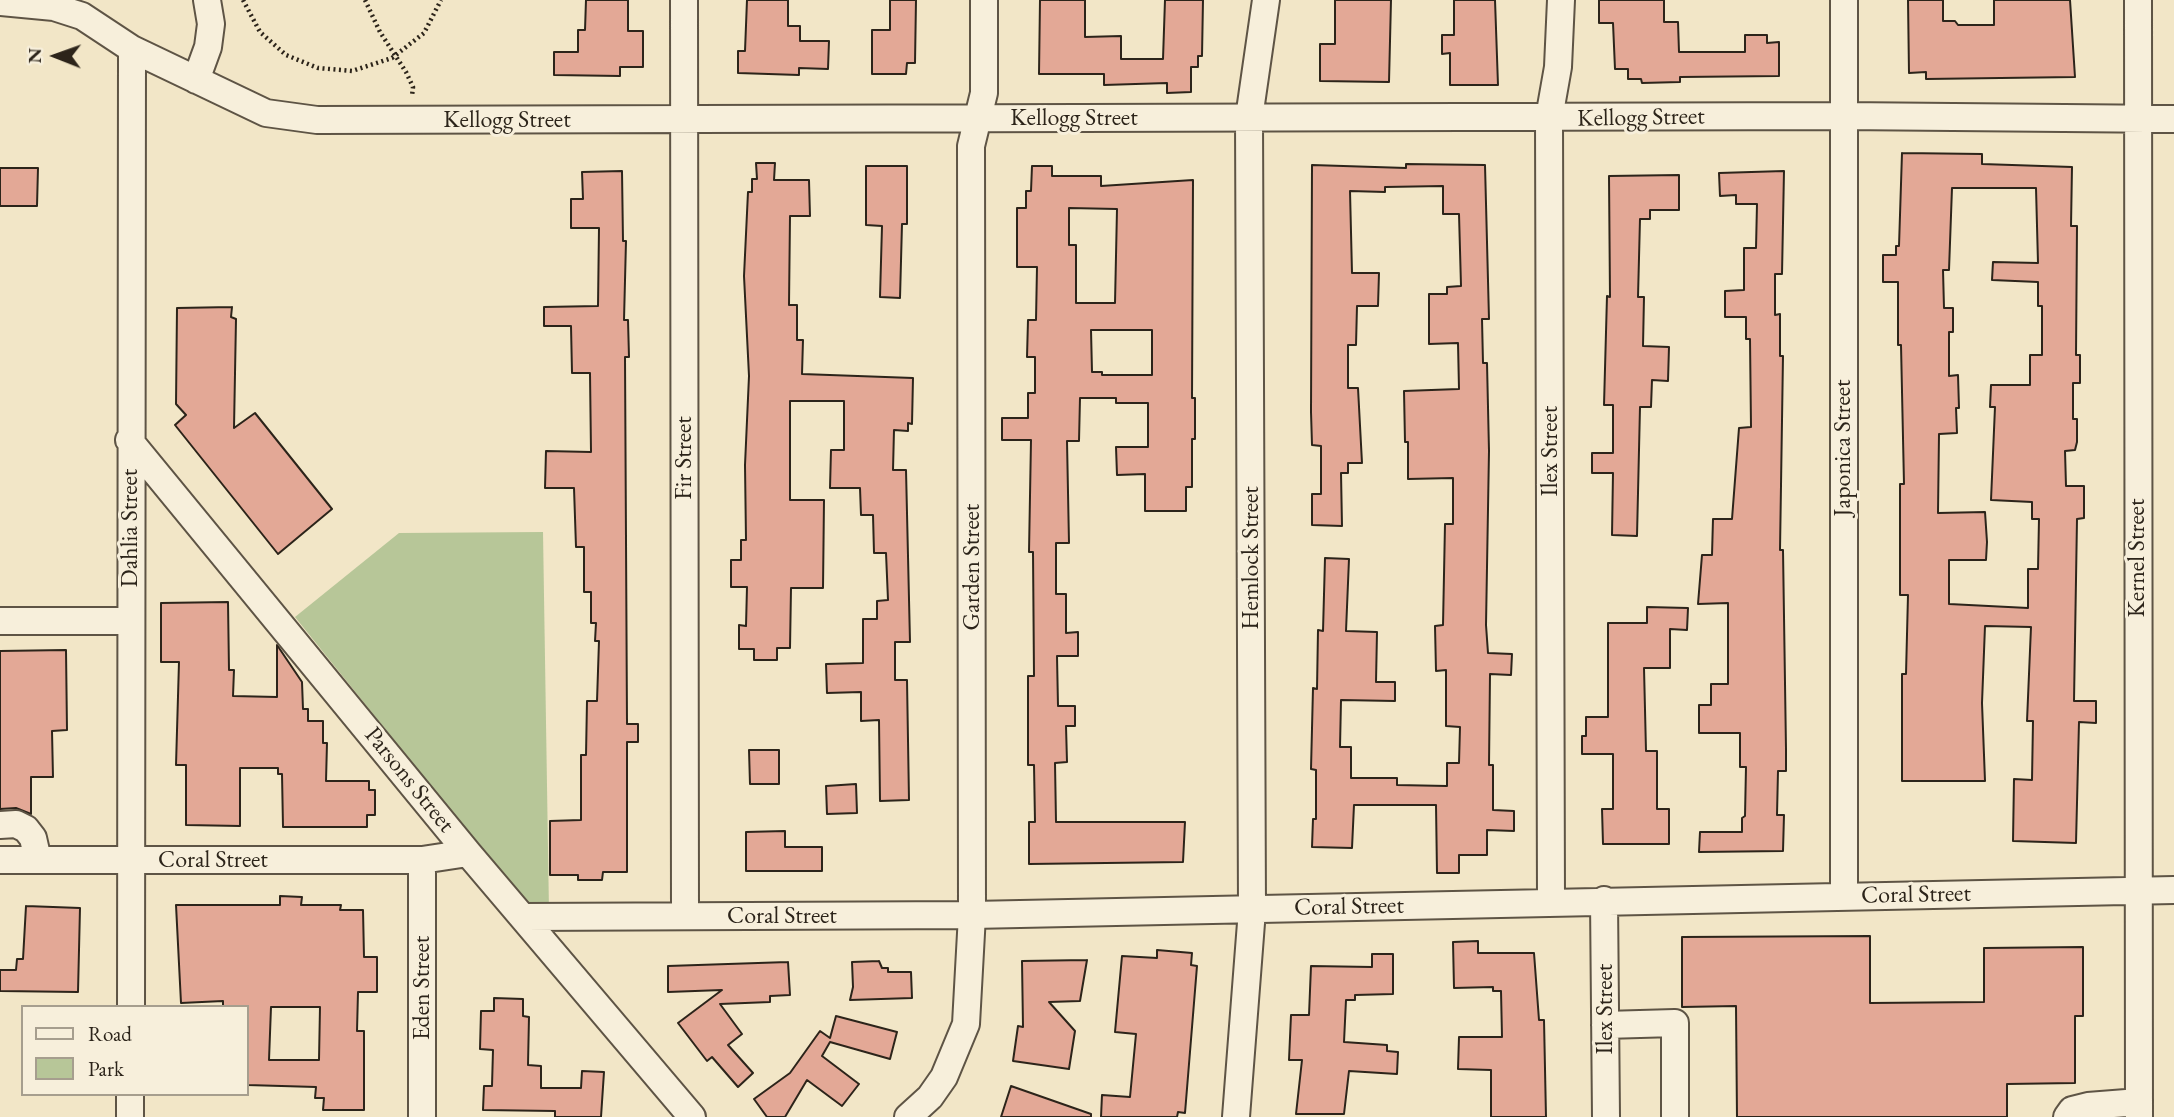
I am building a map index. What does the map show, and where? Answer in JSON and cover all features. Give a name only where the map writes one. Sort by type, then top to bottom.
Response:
[{"type":"street","points":[[196,80],[208,47],[211,24],[207,0]]},
{"type":"street","name":"Fir Street","points":[[684,0],[685,916]]},
{"type":"street","name":"Garden Street","points":[[908,1117],[930,1097],[944,1077],[966,1024],[972,915],[971,146],[984,93],[984,0]]},
{"type":"street","name":"Hemlock Street","points":[[1236,1117],[1252,910],[1249,118],[1266,0]]},
{"type":"street","name":"Ilex Street","points":[[1551,902],[1549,118],[1558,67],[1561,0]]},
{"type":"street","name":"Japonica Street","points":[[1844,0],[1844,896]]},
{"type":"street","name":"Kernel Street","points":[[2138,0],[2136,119],[2139,1109]]},
{"type":"street","name":"Kellogg Street","points":[[0,2],[54,7],[82,16],[132,49],[266,113],[317,121],[1843,116],[2174,119]]},
{"type":"street","name":"Dahlia Street","points":[[131,1005],[129,440],[132,49]]},
{"type":"street","name":"Parsons Street","points":[[129,440],[468,853],[692,1117]]},
{"type":"street","points":[[0,621],[130,621]]},
{"type":"street","points":[[0,825],[16,824],[26,829],[33,838],[38,860]]},
{"type":"street","name":"Coral Street","points":[[0,860],[422,860],[468,853]]},
{"type":"street","name":"Eden Street","points":[[422,860],[422,1117]]},
{"type":"street","name":"Coral Street","points":[[524,917],[972,915],[2174,890]]},
{"type":"street","name":"Ilex Street","points":[[1604,900],[1606,1117]]},
{"type":"street","points":[[1605,1025],[1675,1023],[1675,1117]]},
{"type":"street","points":[[130,1096],[130,1117]]},
{"type":"street","points":[[2067,1117],[2072,1110],[2088,1106],[2139,1109]]},
{"type":"path","points":[[243,0],[260,32],[286,55],[318,68],[352,71],[396,55],[424,33],[441,0]]},
{"type":"path","points":[[365,0],[380,32],[413,87],[412,96]]},
{"type":"green space","points":[[543,532],[549,912],[541,911],[525,902],[295,617],[399,533]]},
{"type":"building","points":[[586,0],[628,0],[628,31],[643,31],[643,67],[620,67],[620,76],[554,75],[554,52],[578,52],[578,30],[585,30]]},
{"type":"building","points":[[747,0],[788,0],[788,26],[800,26],[800,41],[829,41],[828,69],[799,68],[799,75],[738,73],[738,51],[745,51]]},
{"type":"building","points":[[890,0],[916,0],[915,63],[907,63],[906,74],[872,74],[872,30],[890,30]]},
{"type":"building","points":[[1040,0],[1085,0],[1085,37],[1121,36],[1121,59],[1163,59],[1165,0],[1203,0],[1202,56],[1198,56],[1198,67],[1191,67],[1191,92],[1167,93],[1167,83],[1104,85],[1104,74],[1039,74]]},
{"type":"building","points":[[1335,0],[1391,0],[1389,82],[1320,81],[1320,44],[1335,44]]},
{"type":"building","points":[[1454,0],[1495,0],[1498,85],[1450,85],[1450,53],[1442,54],[1442,35],[1454,35]]},
{"type":"building","points":[[1599,0],[1664,0],[1664,22],[1678,22],[1679,52],[1745,52],[1745,35],[1767,35],[1767,43],[1779,42],[1779,76],[1680,77],[1680,82],[1642,83],[1641,79],[1628,79],[1628,69],[1615,69],[1613,23],[1599,23]]},
{"type":"building","points":[[1908,0],[1943,0],[1943,21],[1955,21],[1958,25],[1994,25],[1994,0],[2070,0],[2075,77],[1926,79],[1926,72],[1909,73]]},
{"type":"building","points":[[1902,153],[1982,154],[1982,164],[2072,167],[2071,226],[2077,226],[2076,355],[2080,355],[2080,383],[2073,383],[2073,419],[2077,419],[2077,442],[2075,450],[2065,451],[2066,486],[2084,486],[2084,518],[2077,519],[2074,701],[2096,701],[2096,723],[2079,722],[2076,843],[2013,841],[2014,779],[2032,780],[2033,721],[2027,721],[2031,627],[1985,626],[1982,703],[1985,781],[1902,781],[1902,674],[1906,674],[1908,595],[1900,595],[1900,484],[1904,484],[1901,345],[1898,345],[1898,282],[1883,282],[1883,255],[1896,255],[1896,246],[1899,246]],"holes":[[[1952,188],[2036,188],[2038,263],[1993,262],[1992,280],[2038,282],[2038,306],[2042,306],[2042,355],[2030,355],[2030,385],[1991,385],[1990,407],[1995,407],[1991,500],[2032,502],[2032,519],[2039,519],[2038,569],[2028,569],[2028,608],[1949,604],[1949,560],[1986,560],[1987,542],[1985,512],[1938,513],[1939,434],[1957,433],[1956,408],[1959,408],[1958,375],[1949,376],[1949,332],[1953,332],[1953,308],[1944,308],[1943,270],[1949,270]]]},
{"type":"building","points":[[756,163],[775,163],[774,180],[809,180],[810,216],[790,216],[789,305],[797,305],[797,340],[803,340],[802,374],[913,378],[912,424],[908,423],[908,431],[894,430],[893,470],[906,470],[910,642],[895,642],[895,680],[907,680],[909,800],[880,801],[879,720],[861,721],[861,692],[827,693],[826,664],[863,663],[863,619],[877,619],[877,601],[888,600],[886,553],[874,553],[873,515],[861,515],[860,488],[830,488],[831,450],[844,450],[844,401],[790,401],[790,500],[824,500],[823,588],[791,588],[790,648],[777,648],[777,660],[754,660],[754,649],[739,649],[739,625],[746,626],[747,587],[731,587],[731,560],[741,560],[741,540],[746,540],[745,465],[749,376],[744,276],[748,192],[752,192],[752,179],[757,179]]},
{"type":"building","points":[[1406,164],[1485,165],[1489,319],[1482,319],[1483,363],[1487,363],[1489,451],[1486,625],[1488,653],[1512,654],[1511,675],[1490,674],[1489,765],[1493,765],[1493,810],[1514,811],[1514,831],[1487,830],[1487,855],[1459,855],[1459,873],[1437,873],[1436,805],[1354,805],[1352,848],[1312,847],[1313,819],[1316,819],[1316,770],[1311,769],[1313,688],[1317,689],[1318,630],[1323,631],[1325,558],[1349,559],[1346,631],[1377,632],[1376,682],[1395,682],[1395,701],[1341,700],[1340,747],[1351,747],[1351,778],[1397,778],[1397,785],[1447,786],[1447,763],[1459,763],[1460,727],[1446,726],[1446,670],[1436,671],[1435,626],[1443,625],[1445,524],[1453,524],[1453,478],[1408,479],[1408,442],[1405,442],[1404,391],[1459,389],[1458,343],[1429,344],[1429,294],[1447,294],[1447,287],[1461,286],[1459,214],[1443,214],[1443,186],[1385,187],[1385,192],[1350,191],[1352,273],[1379,273],[1378,306],[1357,306],[1356,345],[1348,345],[1348,388],[1358,388],[1362,463],[1348,463],[1348,473],[1341,473],[1342,526],[1312,525],[1312,494],[1321,494],[1321,446],[1312,445],[1312,165],[1406,168]]},
{"type":"building","points":[[866,166],[907,166],[907,224],[902,224],[900,298],[880,297],[882,226],[866,225]]},
{"type":"building","points":[[1032,166],[1052,166],[1052,176],[1101,176],[1101,186],[1193,180],[1192,398],[1195,398],[1195,439],[1192,439],[1192,487],[1186,487],[1186,511],[1145,511],[1145,474],[1117,475],[1116,447],[1148,447],[1148,403],[1116,403],[1116,398],[1080,398],[1079,441],[1067,441],[1069,543],[1056,543],[1056,594],[1066,594],[1066,633],[1078,632],[1078,656],[1057,656],[1058,706],[1075,706],[1075,726],[1066,726],[1067,762],[1055,763],[1056,822],[1185,822],[1183,862],[1029,864],[1029,822],[1035,822],[1034,765],[1028,765],[1028,676],[1034,676],[1033,552],[1029,552],[1031,440],[1002,440],[1002,418],[1028,418],[1028,393],[1035,393],[1035,357],[1027,357],[1028,320],[1036,320],[1037,267],[1017,267],[1017,208],[1026,208],[1026,191],[1031,191]],"holes":[[[1069,208],[1117,209],[1115,303],[1076,303],[1076,245],[1069,245]],[[1091,330],[1152,330],[1152,375],[1102,375],[1102,372],[1092,372]]]},
{"type":"building","points":[[0,168],[38,168],[37,206],[0,206]]},
{"type":"building","points":[[622,171],[623,241],[626,241],[624,320],[628,320],[629,357],[625,357],[627,724],[638,724],[638,742],[627,742],[627,872],[603,872],[602,880],[578,880],[578,875],[550,875],[550,821],[581,820],[581,755],[586,755],[587,701],[597,701],[599,641],[595,641],[596,623],[591,623],[591,592],[584,592],[584,547],[576,547],[574,488],[545,488],[546,451],[591,452],[590,373],[572,373],[571,326],[544,326],[544,307],[598,306],[599,228],[571,228],[571,199],[583,199],[582,172]]},
{"type":"building","points":[[1784,171],[1782,274],[1775,274],[1775,315],[1780,314],[1780,356],[1783,356],[1780,550],[1783,550],[1786,771],[1778,771],[1777,815],[1784,815],[1783,851],[1699,852],[1700,832],[1742,832],[1742,818],[1745,816],[1746,767],[1740,767],[1740,733],[1699,733],[1699,705],[1711,705],[1711,684],[1728,684],[1728,603],[1698,604],[1702,555],[1712,555],[1713,519],[1732,519],[1739,428],[1751,427],[1750,339],[1746,339],[1746,317],[1725,317],[1725,291],[1744,290],[1744,248],[1756,248],[1757,204],[1736,204],[1736,195],[1720,196],[1719,173]]},
{"type":"building","points":[[1679,175],[1679,210],[1650,210],[1650,219],[1640,219],[1638,297],[1644,297],[1643,346],[1669,347],[1668,381],[1652,380],[1651,407],[1640,407],[1637,536],[1612,535],[1613,473],[1592,473],[1592,453],[1613,453],[1613,405],[1604,405],[1607,296],[1610,297],[1609,176]]},
{"type":"building","points":[[232,307],[231,317],[236,319],[234,428],[255,413],[332,509],[278,554],[175,425],[186,415],[176,404],[177,308]]},
{"type":"building","points":[[228,602],[229,670],[234,670],[233,696],[277,697],[277,645],[302,682],[303,709],[308,709],[308,721],[323,721],[323,743],[327,743],[326,781],[369,781],[369,790],[375,790],[375,815],[367,815],[367,827],[283,827],[282,774],[278,774],[278,768],[240,768],[240,826],[186,825],[186,765],[176,765],[179,662],[161,662],[161,603]]},
{"type":"building","points":[[1647,607],[1688,608],[1687,630],[1670,629],[1670,668],[1644,668],[1646,751],[1657,751],[1657,809],[1669,809],[1669,844],[1603,844],[1602,809],[1613,809],[1613,754],[1582,754],[1582,736],[1586,736],[1586,717],[1608,717],[1608,623],[1647,623]]},
{"type":"building","points":[[66,650],[67,730],[52,731],[53,777],[31,777],[31,814],[16,808],[0,809],[0,651]]},
{"type":"building","points":[[749,750],[779,750],[779,784],[750,784]]},
{"type":"building","points":[[856,784],[857,813],[827,814],[826,786]]},
{"type":"building","points":[[785,831],[785,847],[822,847],[822,871],[746,871],[746,832]]},
{"type":"building","points":[[280,896],[302,897],[301,905],[341,905],[340,910],[363,910],[364,957],[377,957],[377,992],[358,992],[357,1031],[364,1031],[364,1110],[323,1110],[324,1098],[315,1098],[316,1087],[248,1085],[248,1005],[223,1005],[223,1001],[181,1003],[176,905],[280,905]],"holes":[[[271,1007],[320,1007],[319,1060],[269,1060]]]},
{"type":"building","points":[[26,906],[80,908],[78,992],[0,991],[0,970],[16,970],[17,959],[23,959]]},
{"type":"building","points":[[1870,936],[1870,1003],[1984,1002],[1984,948],[2083,947],[2083,1016],[2075,1016],[2075,1083],[2007,1084],[2007,1117],[1737,1117],[1736,1006],[1682,1007],[1682,937]]},
{"type":"building","points":[[1478,941],[1478,953],[1534,953],[1539,1020],[1544,1020],[1546,1117],[1491,1117],[1491,1070],[1458,1069],[1459,1037],[1502,1037],[1501,991],[1493,991],[1493,987],[1454,988],[1453,942]]},
{"type":"building","points":[[1157,950],[1192,953],[1191,965],[1197,966],[1185,1113],[1178,1112],[1177,1117],[1101,1117],[1102,1095],[1130,1097],[1136,1034],[1115,1032],[1122,956],[1157,958]]},
{"type":"building","points":[[1372,954],[1393,954],[1393,994],[1355,995],[1355,1000],[1346,1000],[1344,1042],[1387,1045],[1387,1051],[1398,1052],[1397,1074],[1349,1071],[1344,1114],[1296,1114],[1302,1060],[1289,1060],[1291,1015],[1309,1015],[1311,966],[1372,967]]},
{"type":"building","points":[[1087,960],[1080,1001],[1049,1002],[1075,1031],[1069,1069],[1013,1061],[1018,1026],[1023,1027],[1022,961]]},
{"type":"building","points":[[879,961],[882,968],[888,968],[888,972],[911,972],[912,998],[850,1000],[853,987],[852,962]]},
{"type":"building","points":[[788,962],[790,995],[770,996],[770,1002],[720,1004],[742,1034],[728,1045],[753,1073],[738,1087],[712,1057],[707,1061],[678,1023],[722,990],[668,992],[668,966]]},
{"type":"building","points":[[494,998],[523,999],[523,1016],[529,1017],[528,1065],[541,1066],[541,1088],[581,1088],[582,1071],[604,1072],[601,1117],[555,1117],[555,1111],[483,1110],[484,1086],[492,1086],[493,1050],[480,1049],[481,1011],[494,1011]]},
{"type":"building","points":[[836,1016],[897,1032],[890,1059],[830,1042],[822,1056],[859,1084],[842,1106],[807,1080],[785,1117],[767,1117],[754,1099],[790,1073],[820,1031],[830,1038]]},
{"type":"building","points":[[1011,1086],[1091,1114],[1091,1117],[1001,1117]]}]
